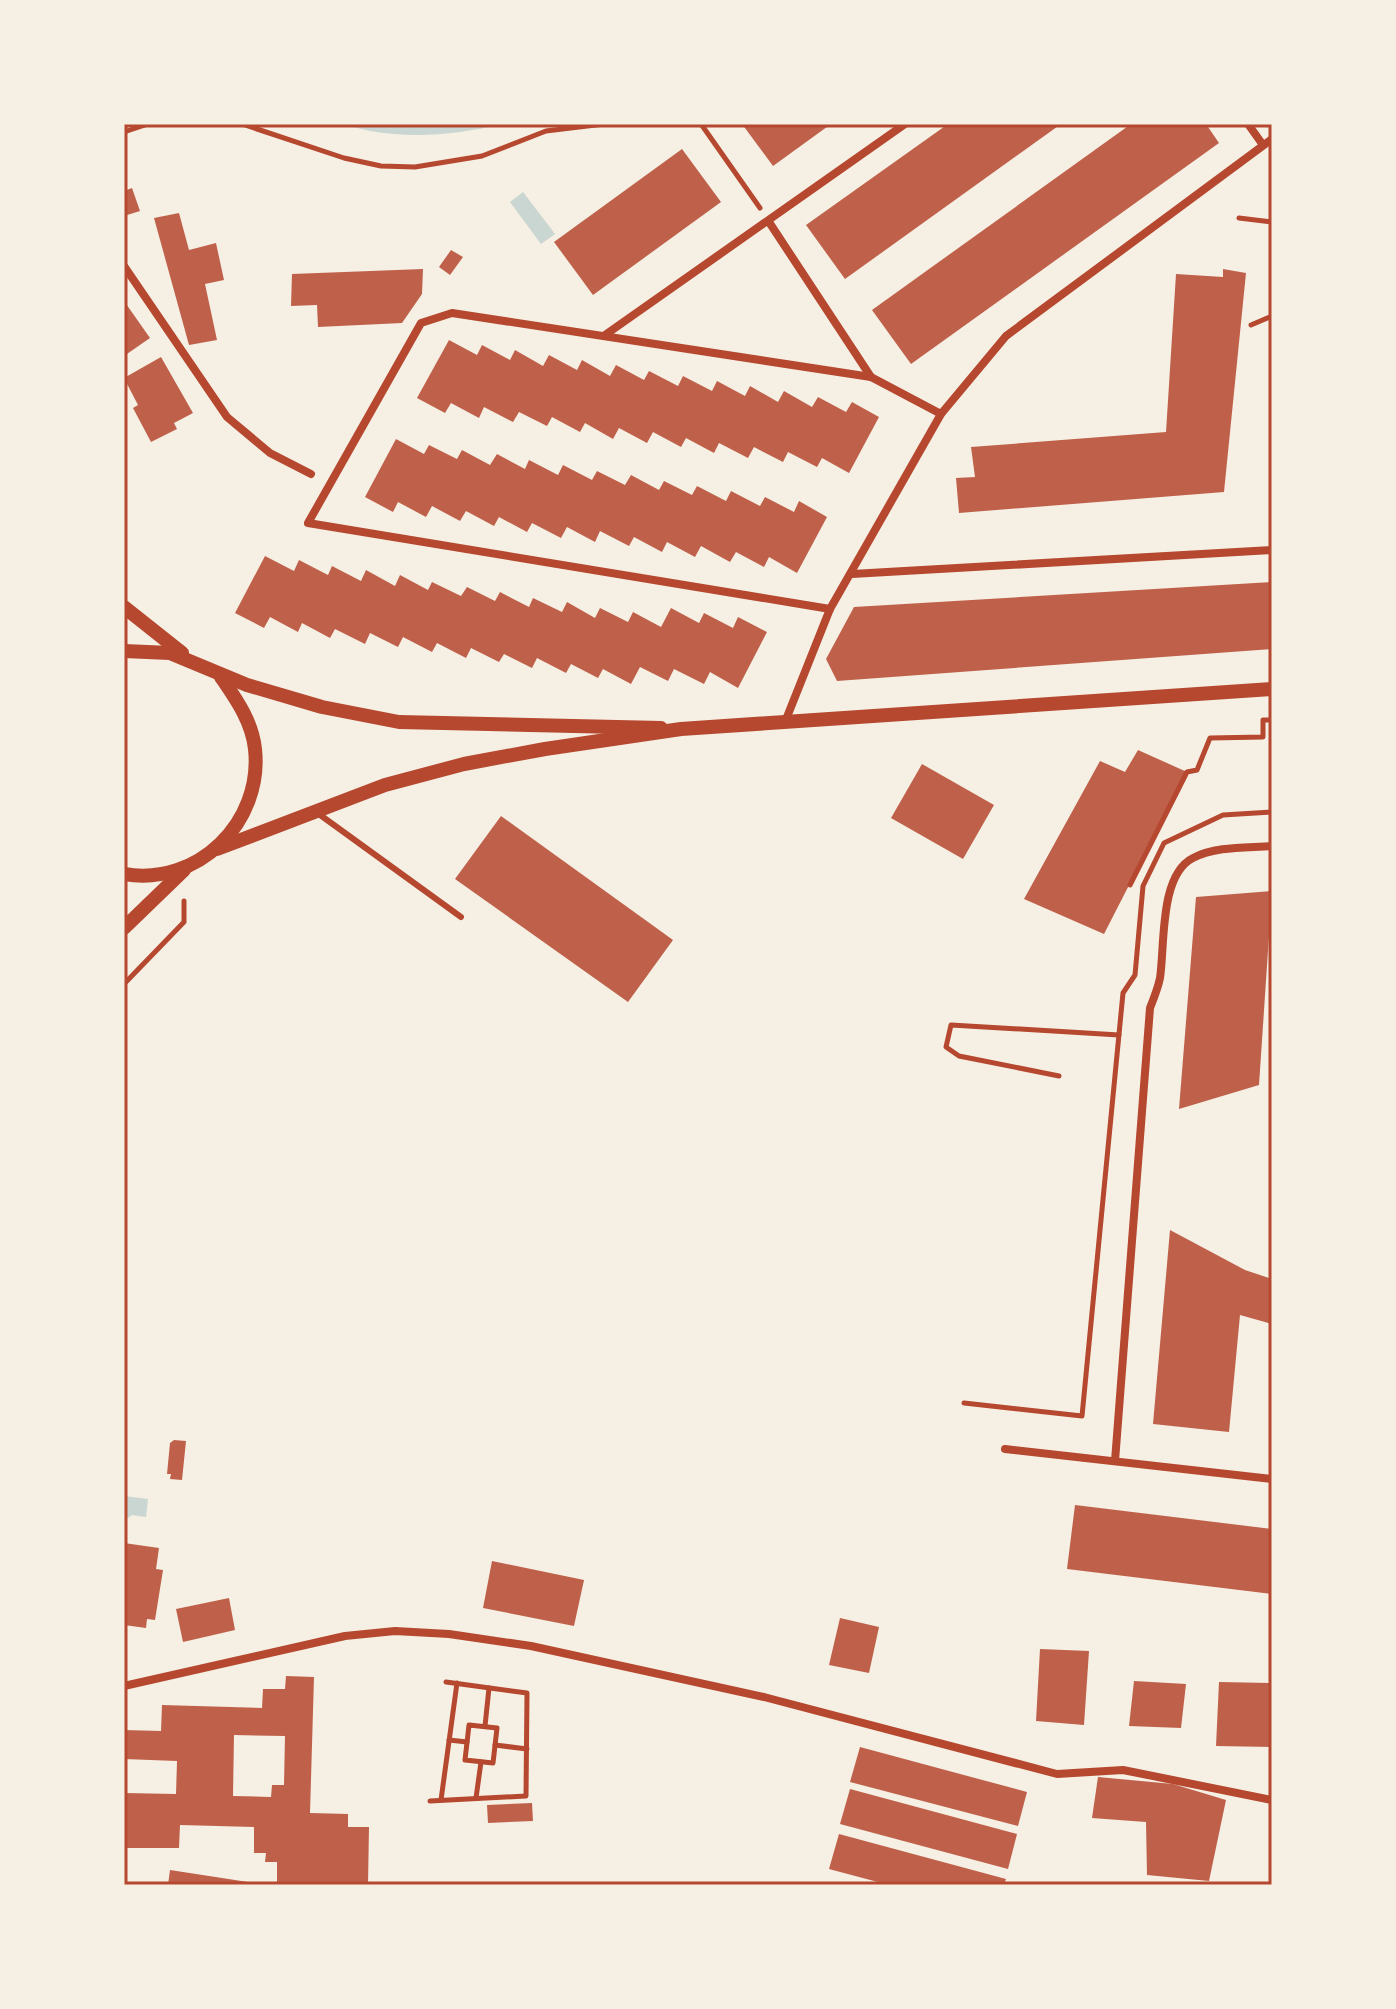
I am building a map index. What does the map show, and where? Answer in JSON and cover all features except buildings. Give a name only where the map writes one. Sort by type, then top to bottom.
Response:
[{"type":"street","points":[[605,335],[905,124]]},
{"type":"street","points":[[1248,124],[1263,145]]},
{"type":"street","points":[[785,722],[830,609],[941,414],[1006,336],[1272,139]]},
{"type":"street","points":[[769,222],[871,377]]},
{"type":"street","points":[[124,266],[227,417],[270,453],[311,474]]},
{"type":"street","points":[[830,609],[308,523],[421,323],[452,313],[871,377],[941,414]]},
{"type":"street","points":[[852,574],[1272,550]]},
{"type":"street","points":[[124,607],[189,658],[221,677],[322,707],[399,722],[511,727],[599,724],[681,729]]},
{"type":"street","points":[[124,651],[155,650],[189,658]]},
{"type":"street","points":[[217,849],[242,817],[256,771],[252,732],[244,712],[221,677]]},
{"type":"street","points":[[124,928],[186,868],[217,849],[385,785],[464,764],[681,729],[1272,689]]},
{"type":"street","points":[[1115,1461],[1150,1008],[1159,982],[1168,895],[1179,871],[1191,859],[1215,851],[1272,846]]},
{"type":"street","points":[[124,874],[160,875],[186,868]]},
{"type":"street","points":[[1005,1449],[1272,1479]]},
{"type":"street","points":[[124,1686],[345,1636],[395,1631],[449,1634],[531,1646],[764,1697],[1057,1774],[1123,1770],[1272,1800]]},
{"type":"lane","points":[[313,810],[461,917]]},
{"type":"path","points":[[124,132],[148,124]]},
{"type":"path","points":[[242,124],[344,158],[381,166],[415,167],[482,156],[546,131],[604,124]]},
{"type":"path","points":[[701,124],[769,222]]},
{"type":"path","points":[[1239,218],[1272,222]]},
{"type":"path","points":[[1251,325],[1272,316]]},
{"type":"path","points":[[1130,885],[1187,772],[1197,770],[1210,738],[1263,737],[1263,720],[1272,720]]},
{"type":"path","points":[[964,1403],[1082,1416],[1123,993],[1135,975],[1143,886],[1164,843],[1223,815],[1272,812]]},
{"type":"path","points":[[124,984],[184,922],[184,901]]},
{"type":"path","points":[[1059,1076],[959,1056],[946,1047],[951,1025],[1119,1035]]},
{"type":"path","points":[[430,1801],[526,1796],[527,1693],[446,1682]]},
{"type":"path","points":[[441,1800],[457,1683]]},
{"type":"path","points":[[485,1727],[489,1688]]},
{"type":"path","points":[[469,1725],[497,1728],[493,1763],[465,1760],[467,1742],[469,1725]]},
{"type":"path","points":[[449,1740],[467,1742]]},
{"type":"path","points":[[495,1745],[527,1749]]},
{"type":"path","points":[[476,1798],[481,1762]]},
{"type":"shaded area","points":[[344,124],[503,124],[463,131],[403,135]]},
{"type":"shaded area","points":[[523,192],[555,234],[541,244],[510,202]]},
{"type":"shaded area","points":[[124,1496],[148,1499],[146,1517],[132,1515],[124,1521]]}]
